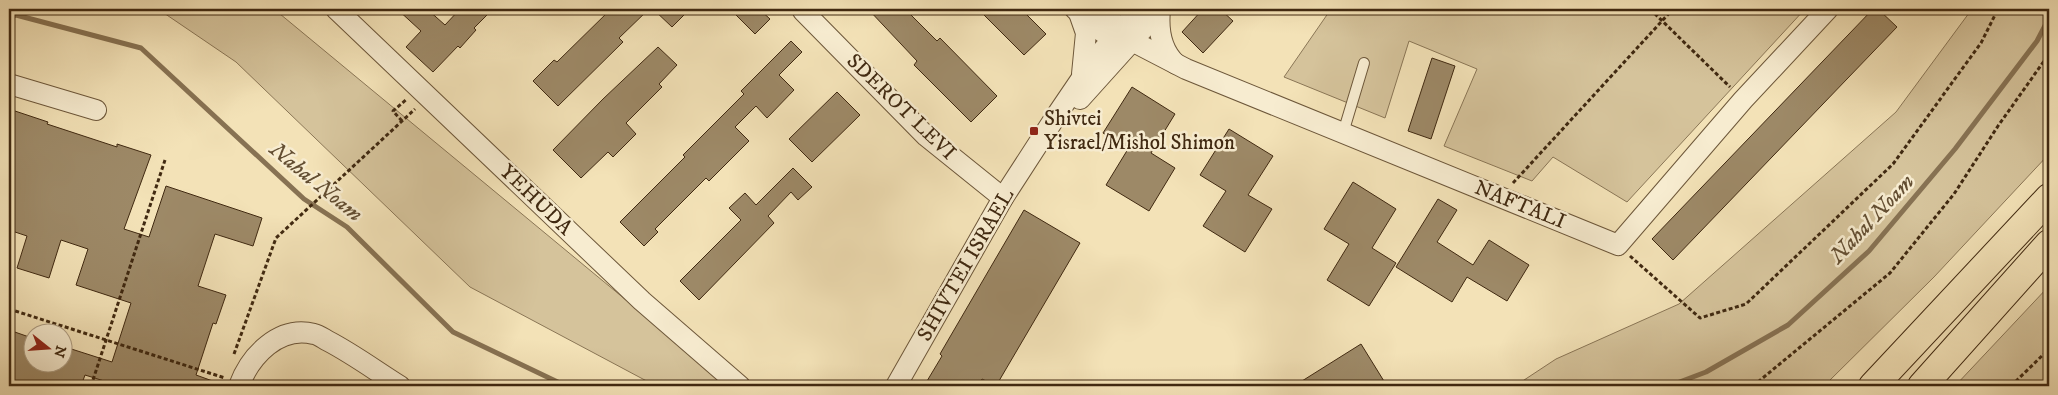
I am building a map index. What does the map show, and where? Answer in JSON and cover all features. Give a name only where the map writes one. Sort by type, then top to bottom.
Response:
[{"type":"highway","points":[[1873,386],[2049,198]]},
{"type":"highway","points":[[1922,386],[2049,244]]},
{"type":"street","name":"YEHUDA","points":[[336,9],[642,301],[740,386]]},
{"type":"street","name":"SHIVTEI ISRAEL","points":[[1038,144],[1122,36],[1140,9]]},
{"type":"street","points":[[1618,245],[1743,100],[1828,9]]},
{"type":"street","name":"NAFTALI","points":[[1083,10],[1094,26],[1122,36],[1177,65],[1618,245]]},
{"type":"street","points":[[1082,78],[1086,33],[1083,10]]},
{"type":"street","name":"SHIVTEI ISRAEL","points":[[896,386],[1003,198],[1082,78],[1122,36],[1160,10]]},
{"type":"street","points":[[1160,10],[1161,38],[1167,54],[1177,65]]},
{"type":"street","name":"SDEROT LEVI","points":[[803,11],[926,136],[1003,198]]},
{"type":"street","points":[[9,84],[96,110]]},
{"type":"street","points":[[233,379],[256,354],[274,340],[291,334],[314,334],[338,346],[400,386]]},
{"type":"lane","points":[[1343,133],[1364,63]]},
{"type":"path","points":[[1650,9],[1743,100]]},
{"type":"path","points":[[1500,197],[1673,9]]},
{"type":"path","points":[[1618,245],[1700,318],[1746,304],[1893,164],[1981,43],[1998,9]]},
{"type":"path","points":[[1753,386],[1890,273],[1954,194],[1998,126],[2049,54]]},
{"type":"path","points":[[402,121],[393,111],[419,87]]},
{"type":"path","points":[[232,360],[276,238],[413,111]]},
{"type":"path","points":[[91,386],[165,160]]},
{"type":"path","points":[[9,309],[233,379]]},
{"type":"path","points":[[2011,386],[2049,349]]},
{"type":"shaded area","points":[[158,9],[274,9],[730,386],[656,386],[470,287],[236,62]]},
{"type":"shaded area","points":[[1331,9],[1805,9],[1627,202],[1553,157],[1532,181],[1444,146],[1477,69],[1409,41],[1385,118],[1284,77]]},
{"type":"shaded area","points":[[1972,9],[2049,9],[2049,154],[1934,277],[1824,386],[1515,386],[1556,359],[1679,304],[1896,112]]},
{"type":"shaded area","points":[[2049,286],[2049,386],[1955,386]]},
{"type":"building","points":[[397,9],[427,9],[445,25],[460,9],[493,9],[474,28],[476,30],[460,48],[458,46],[433,72],[406,47],[421,31]]},
{"type":"building","points":[[611,9],[649,9],[619,38],[623,42],[558,106],[533,81],[554,60],[557,62]]},
{"type":"building","points":[[653,9],[690,9],[672,27]]},
{"type":"building","points":[[730,9],[759,9],[770,19],[755,34]]},
{"type":"building","points":[[868,9],[905,9],[937,41],[940,38],[997,96],[971,122],[914,65],[917,61]]},
{"type":"building","points":[[978,9],[1021,9],[1046,34],[1024,55]]},
{"type":"building","points":[[1203,9],[1220,9],[1233,21],[1203,53],[1182,32]]},
{"type":"building","points":[[1873,9],[1878,9],[1897,27],[1673,260],[1652,239]]},
{"type":"building","points":[[791,41],[802,52],[779,75],[794,90],[767,118],[756,106],[735,127],[749,141],[709,181],[706,178],[655,229],[658,232],[644,246],[620,222],[685,157],[683,155],[744,94],[741,91]]},
{"type":"building","points":[[658,47],[677,65],[659,84],[662,87],[626,123],[636,134],[613,157],[608,152],[581,178],[553,150]]},
{"type":"building","points":[[1432,58],[1455,66],[1431,139],[1408,131]]},
{"type":"building","points":[[1132,87],[1175,114],[1151,153],[1175,168],[1149,211],[1106,185],[1128,149],[1103,133]]},
{"type":"building","points":[[837,92],[860,115],[812,162],[789,139]]},
{"type":"building","points":[[9,109],[48,122],[47,124],[117,147],[117,144],[151,155],[124,229],[149,237],[166,186],[262,218],[253,246],[215,234],[198,286],[226,295],[216,324],[213,323],[196,375],[221,384],[220,386],[120,386],[85,375],[81,386],[9,386],[9,330],[22,335],[22,372],[72,372],[72,349],[112,362],[131,303],[76,285],[88,249],[61,240],[49,278],[17,268],[27,236],[9,230]]},
{"type":"building","points":[[1229,129],[1273,156],[1248,195],[1272,209],[1245,252],[1203,226],[1226,191],[1200,175]]},
{"type":"building","points":[[793,168],[812,187],[798,200],[791,192],[768,216],[774,223],[699,300],[680,281],[741,220],[729,208],[745,193],[756,205]]},
{"type":"building","points":[[1353,182],[1396,209],[1372,248],[1396,263],[1369,306],[1327,280],[1349,244],[1324,229]]},
{"type":"building","points":[[1438,199],[1457,210],[1437,242],[1473,265],[1489,240],[1529,265],[1507,301],[1467,277],[1452,302],[1396,267]]},
{"type":"building","points":[[1024,210],[1080,243],[996,386],[982,379],[978,386],[924,386],[942,356],[940,354]]},
{"type":"building","points":[[1361,344],[1387,386],[1294,386]]},
{"type":"waterway","name":"Nahal Noam","points":[[9,18],[16,15],[141,48],[304,199],[347,227],[453,332],[566,386]]},
{"type":"waterway","name":"Nahal Noam","points":[[1669,386],[1706,372],[1788,325],[1869,251],[1955,149],[2037,41],[2049,18]]},
{"type":"place","name":"Shivtei Yisrael/Mishol Shimon","points":[[1034,131]]}]
